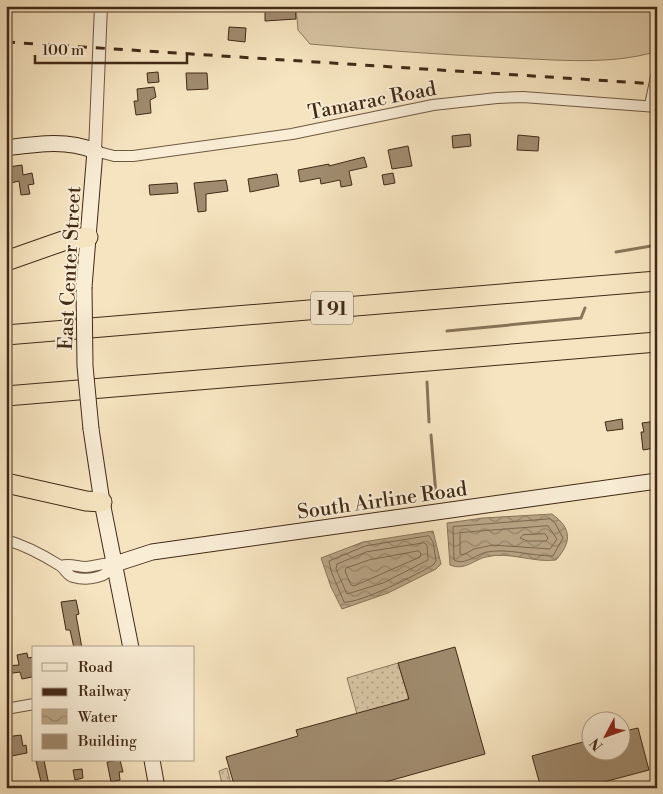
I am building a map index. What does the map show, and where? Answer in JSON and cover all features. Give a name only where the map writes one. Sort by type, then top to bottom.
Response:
[{"type":"highway","points":[[6,261],[63,241],[88,237]]},
{"type":"highway","name":"I 91","points":[[6,335],[657,281]]},
{"type":"highway","points":[[6,396],[657,342]]},
{"type":"highway","points":[[6,483],[86,501],[102,502]]},
{"type":"main road","points":[[6,148],[63,143],[79,145],[95,151]]},
{"type":"main road","name":"East Center Street","points":[[95,151],[84,287],[85,366],[91,429],[102,502],[131,646]]},
{"type":"main road","name":"South Airline Road","points":[[115,564],[152,552],[657,481]]},
{"type":"main road","points":[[152,762],[157,788]]},
{"type":"street","name":"East Center Street","points":[[95,151],[101,6]]},
{"type":"street","points":[[653,106],[657,72]]},
{"type":"street","name":"Tamarac Road","points":[[95,151],[114,156],[133,156],[292,134],[433,106],[497,98],[523,97],[653,106]]},
{"type":"street","points":[[6,540],[24,546],[61,566],[68,574],[82,578],[104,575],[110,572],[115,564]]},
{"type":"street","points":[[6,709],[32,704]]},
{"type":"shaded area","points":[[296,6],[654,6],[655,52],[620,59],[566,60],[436,54],[310,44],[298,30]]},
{"type":"shaded area","points":[[398,663],[409,699],[357,714],[347,678]]},
{"type":"shaded area","points":[[227,768],[232,788],[223,788],[219,771]]},
{"type":"water","points":[[552,514],[564,525],[568,536],[565,548],[556,560],[539,560],[503,555],[481,558],[460,567],[450,565],[447,523],[483,518]]},
{"type":"water","points":[[433,531],[441,564],[436,569],[388,593],[342,609],[331,587],[321,558],[363,542]]},
{"type":"building","points":[[265,6],[295,6],[296,19],[265,21]]},
{"type":"building","points":[[229,27],[246,28],[245,42],[228,40]]},
{"type":"building","points":[[158,72],[159,82],[148,83],[147,73]]},
{"type":"building","points":[[186,73],[207,73],[208,89],[187,90]]},
{"type":"building","points":[[154,87],[156,97],[150,100],[151,113],[136,115],[134,101],[138,101],[137,89]]},
{"type":"building","points":[[470,134],[471,146],[453,148],[452,136]]},
{"type":"building","points":[[518,135],[539,137],[538,151],[517,150]]},
{"type":"building","points":[[408,146],[412,166],[392,169],[388,150]]},
{"type":"building","points":[[364,157],[367,167],[349,171],[352,185],[341,187],[340,180],[321,184],[320,178],[300,182],[298,170],[329,164],[329,166]]},
{"type":"building","points":[[22,165],[23,175],[32,173],[34,184],[28,185],[30,194],[21,195],[19,181],[11,183],[8,167]]},
{"type":"building","points":[[393,173],[395,183],[384,185],[382,175]]},
{"type":"building","points":[[277,174],[279,186],[250,192],[248,179]]},
{"type":"building","points":[[226,180],[228,191],[206,194],[206,211],[198,212],[194,183]]},
{"type":"building","points":[[177,183],[178,193],[150,195],[149,185]]},
{"type":"building","points":[[622,419],[623,429],[607,431],[605,422]]},
{"type":"building","points":[[657,421],[655,448],[643,450],[641,432],[644,432],[642,423]]},
{"type":"building","points":[[76,600],[79,614],[76,615],[82,646],[74,646],[70,630],[66,630],[61,602]]},
{"type":"building","points":[[455,647],[485,754],[364,788],[235,788],[226,757],[298,736],[296,730],[409,699],[398,663]]},
{"type":"building","points":[[27,653],[28,658],[32,657],[32,677],[22,679],[20,672],[6,674],[6,666],[19,665],[17,655]]},
{"type":"building","points":[[638,728],[649,770],[581,788],[541,788],[532,756],[580,743],[580,762],[630,762],[630,730]]},
{"type":"building","points":[[21,735],[23,746],[26,745],[27,753],[6,757],[6,737]]},
{"type":"building","points":[[36,762],[44,762],[49,785],[42,786]]},
{"type":"building","points":[[107,762],[120,762],[123,772],[119,772],[120,780],[111,782]]},
{"type":"building","points":[[82,769],[83,778],[75,780],[73,770]]},
{"type":"waterway","points":[[616,252],[657,245]]},
{"type":"waterway","points":[[447,331],[581,318],[585,308]]},
{"type":"waterway","points":[[427,382],[429,422]]},
{"type":"waterway","points":[[431,435],[436,495]]},
{"type":"railway","points":[[6,42],[657,84]]}]
